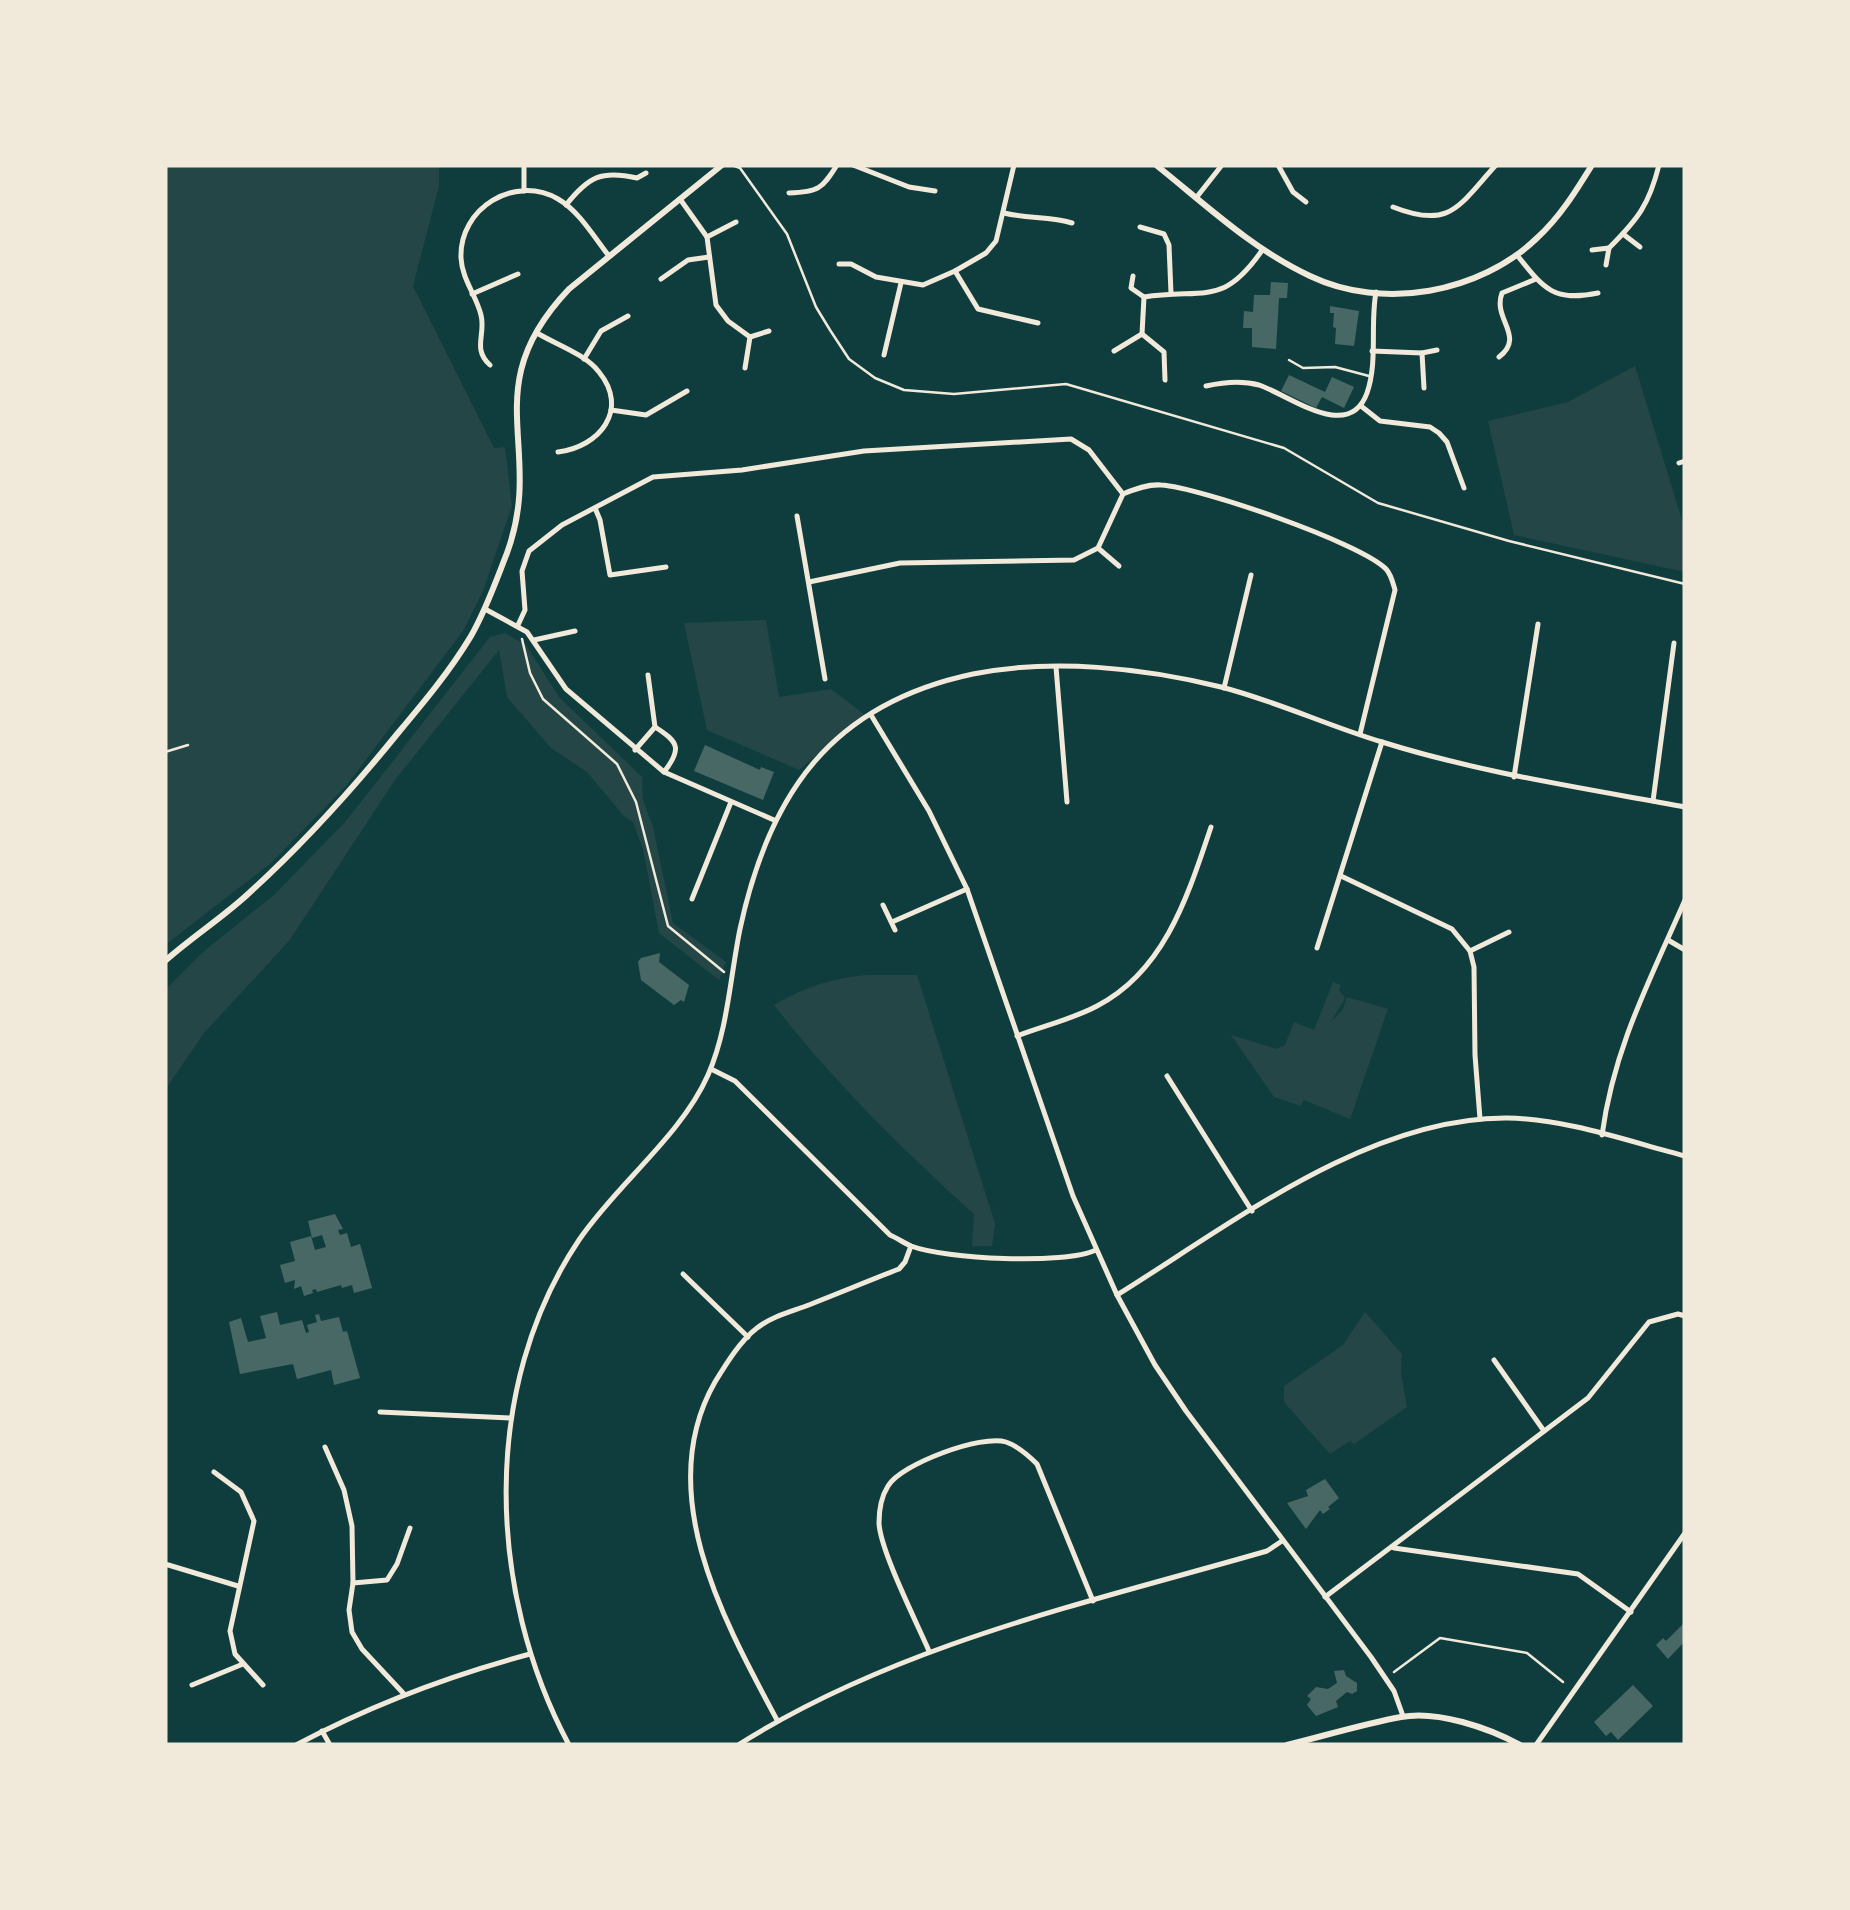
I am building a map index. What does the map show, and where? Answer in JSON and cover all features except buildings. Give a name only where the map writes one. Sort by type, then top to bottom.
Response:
[{"type":"street","points":[[524,165],[524,191]]},
{"type":"street","points":[[165,960],[245,897],[328,818],[435,688],[485,609],[518,515],[521,489],[514,424],[516,387],[522,358],[535,332],[547,312],[569,290],[722,165]]},
{"type":"street","points":[[789,193],[814,192],[837,165]]},
{"type":"street","points":[[853,165],[908,188],[935,191]]},
{"type":"street","points":[[839,264],[851,264],[876,277],[923,285],[954,271],[986,252],[996,241],[1014,165]]},
{"type":"street","points":[[1156,165],[1263,249],[1326,283],[1406,294],[1448,287],[1482,275],[1518,254],[1554,221],[1592,165]]},
{"type":"street","points":[[1196,198],[1222,165]]},
{"type":"street","points":[[1278,165],[1293,192],[1306,202]]},
{"type":"street","points":[[1393,207],[1419,218],[1451,212],[1496,165]]},
{"type":"street","points":[[1606,265],[1609,248],[1648,203],[1659,165]]},
{"type":"street","points":[[566,204],[599,176],[612,172],[637,178],[646,173]]},
{"type":"street","points":[[490,364],[481,354],[481,315],[461,261],[470,222],[492,200],[524,191],[550,194],[566,204],[609,256]]},
{"type":"street","points":[[680,199],[708,236],[716,304],[728,321],[750,337]]},
{"type":"street","points":[[1004,214],[1035,220],[1056,218],[1072,224]]},
{"type":"street","points":[[708,236],[736,222]]},
{"type":"street","points":[[1140,227],[1164,234],[1170,246],[1170,294]]},
{"type":"street","points":[[1623,234],[1640,247]]},
{"type":"street","points":[[1592,250],[1609,248]]},
{"type":"street","points":[[1133,276],[1131,288],[1144,298],[1224,289],[1246,274],[1263,249]]},
{"type":"street","points":[[1518,254],[1536,278],[1560,296],[1598,293]]},
{"type":"street","points":[[662,279],[688,260],[709,257]]},
{"type":"street","points":[[954,271],[978,309],[1038,322]]},
{"type":"street","points":[[472,294],[518,274]]},
{"type":"street","points":[[1498,357],[1508,350],[1511,339],[1500,308],[1502,293],[1536,278]]},
{"type":"street","points":[[884,355],[901,283]]},
{"type":"street","points":[[1361,406],[1370,376],[1376,292]]},
{"type":"street","points":[[1142,334],[1144,298]]},
{"type":"street","points":[[584,359],[601,331],[628,316]]},
{"type":"street","points":[[750,337],[769,331]]},
{"type":"street","points":[[535,332],[598,369],[608,385],[611,410],[602,431],[588,444],[558,452]]},
{"type":"street","points":[[1114,351],[1142,334]]},
{"type":"street","points":[[1142,334],[1164,352],[1166,380]]},
{"type":"street","points":[[745,368],[750,337]]},
{"type":"street","points":[[1372,351],[1436,350]]},
{"type":"street","points":[[1422,353],[1424,388]]},
{"type":"street","points":[[1206,386],[1233,381],[1260,386],[1332,416],[1361,406]]},
{"type":"street","points":[[611,410],[646,415],[687,391]]},
{"type":"street","points":[[1361,406],[1380,421],[1430,428],[1439,433],[1447,442],[1464,488]]},
{"type":"street","points":[[518,625],[525,610],[522,570],[529,551],[562,525],[654,477],[742,470],[864,451],[1071,439],[1089,450],[1124,494]]},
{"type":"street","points":[[809,582],[900,563],[1074,560],[1098,548],[1124,494],[1157,484],[1211,496],[1285,520],[1368,556],[1389,570],[1395,590],[1360,734]]},
{"type":"street","points":[[594,508],[600,520],[610,575],[666,567]]},
{"type":"street","points":[[797,516],[825,680]]},
{"type":"street","points":[[1098,548],[1119,566]]},
{"type":"street","points":[[1224,688],[1250,575]]},
{"type":"street","points":[[485,609],[518,625],[534,640],[566,689],[664,772],[774,820]]},
{"type":"street","points":[[1514,777],[1538,624]]},
{"type":"street","points":[[534,640],[575,631]]},
{"type":"street","points":[[1653,800],[1674,643]]},
{"type":"street","points":[[1056,667],[1067,802]]},
{"type":"street","points":[[569,1745],[549,1707],[530,1654],[508,1539],[510,1418],[523,1358],[544,1300],[585,1232],[683,1116],[711,1069],[726,1017],[752,877],[774,820],[807,768],[840,737],[871,715],[934,686],[973,674],[1056,667],[1119,671],[1224,688],[1382,742],[1514,777],[1685,806]]},
{"type":"street","points":[[648,675],[655,727],[676,744],[675,754],[664,772]]},
{"type":"street","points":[[871,715],[929,811],[966,889],[1073,1196],[1117,1295],[1155,1365],[1186,1411],[1387,1680],[1403,1716]]},
{"type":"street","points":[[636,750],[655,727]]},
{"type":"street","points":[[1317,948],[1382,742]]},
{"type":"street","points":[[1066,788],[1075,787]]},
{"type":"street","points":[[692,900],[731,802]]},
{"type":"street","points":[[1017,1036],[1096,1007],[1130,985],[1150,964],[1174,922],[1210,827]]},
{"type":"street","points":[[1342,876],[1452,929],[1470,951],[1474,967],[1480,1119]]},
{"type":"street","points":[[892,922],[966,889]]},
{"type":"street","points":[[1602,1135],[1609,1086],[1622,1043],[1685,900]]},
{"type":"street","points":[[883,906],[895,930]]},
{"type":"street","points":[[1470,951],[1509,932]]},
{"type":"street","points":[[1668,940],[1685,950]]},
{"type":"street","points":[[711,1069],[736,1081],[890,1235],[911,1246],[997,1257],[1062,1259],[1096,1250]]},
{"type":"street","points":[[1167,1076],[1252,1211]]},
{"type":"street","points":[[1117,1295],[1325,1169],[1414,1132],[1480,1119],[1544,1121],[1685,1156]]},
{"type":"street","points":[[778,1720],[744,1659],[717,1595],[691,1502],[692,1435],[703,1403],[748,1337],[772,1320],[898,1269],[911,1246]]},
{"type":"street","points":[[683,1274],[748,1337]]},
{"type":"street","points":[[1326,1597],[1588,1398],[1648,1322],[1678,1314],[1685,1316]]},
{"type":"street","points":[[1494,1360],[1544,1431]]},
{"type":"street","points":[[380,1412],[510,1418]]},
{"type":"street","points":[[930,1652],[886,1548],[879,1527],[880,1505],[888,1486],[912,1466],[985,1439],[1005,1442],[1025,1452],[1036,1464],[1093,1601]]},
{"type":"street","points":[[326,1446],[344,1490],[352,1526],[352,1632],[362,1649],[404,1694]]},
{"type":"street","points":[[214,1472],[241,1492],[254,1520],[230,1631],[234,1654],[263,1685]]},
{"type":"street","points":[[354,1583],[387,1580],[398,1564],[410,1528]]},
{"type":"street","points":[[1536,1745],[1685,1534]]},
{"type":"street","points":[[738,1745],[848,1684],[930,1652],[1267,1551],[1282,1542]]},
{"type":"street","points":[[1394,1548],[1578,1574],[1631,1612]]},
{"type":"street","points":[[165,1564],[238,1586]]},
{"type":"street","points":[[296,1745],[452,1675],[530,1654]]},
{"type":"street","points":[[192,1685],[243,1664]]},
{"type":"street","points":[[1287,1745],[1403,1716],[1489,1729],[1520,1745]]},
{"type":"street","points":[[322,1731],[330,1745]]},
{"type":"lane","points":[[1289,360],[1302,368],[1334,367],[1370,376]]},
{"type":"lane","points":[[165,752],[188,745]]},
{"type":"lane","points":[[1394,1672],[1440,1638],[1527,1654],[1563,1682]]},
{"type":"path","points":[[732,165],[740,168],[787,234],[816,307],[849,359],[875,378],[904,390],[954,394],[1066,384],[1284,448],[1378,503],[1509,541],[1685,584]]},
{"type":"path","points":[[522,637],[530,673],[544,699],[617,764],[636,802],[668,926],[732,977]]},
{"type":"shaded area","points":[[165,165],[439,165],[439,186],[413,286],[494,448],[505,447],[512,506],[483,591],[463,631],[346,786],[271,863],[165,945]]},
{"type":"shaded area","points":[[1635,366],[1685,530],[1685,572],[1514,535],[1488,421],[1568,402]]},
{"type":"shaded area","points":[[766,620],[779,697],[831,689],[865,715],[799,770],[707,730],[684,623]]},
{"type":"shaded area","points":[[505,633],[526,645],[559,697],[642,777],[643,800],[653,827],[673,923],[726,962],[719,980],[659,933],[643,849],[633,822],[587,772],[551,748],[507,697],[499,650],[395,780],[289,941],[204,1033],[165,1090],[165,990],[203,952],[275,894],[346,821],[490,637]]},
{"type":"shaded area","points":[[866,975],[917,975],[995,1224],[992,1246],[972,1246],[974,1214],[869,1114],[774,1005],[818,985]]},
{"type":"shaded area","points":[[1333,982],[1341,985],[1339,990],[1345,998],[1331,1022],[1343,1009],[1347,997],[1388,1009],[1350,1119],[1304,1100],[1301,1106],[1274,1097],[1231,1035],[1277,1049],[1285,1045],[1294,1022],[1314,1030]]},
{"type":"shaded area","points":[[1365,1312],[1402,1354],[1407,1407],[1354,1444],[1350,1441],[1330,1454],[1284,1402],[1284,1386],[1343,1345]]}]
